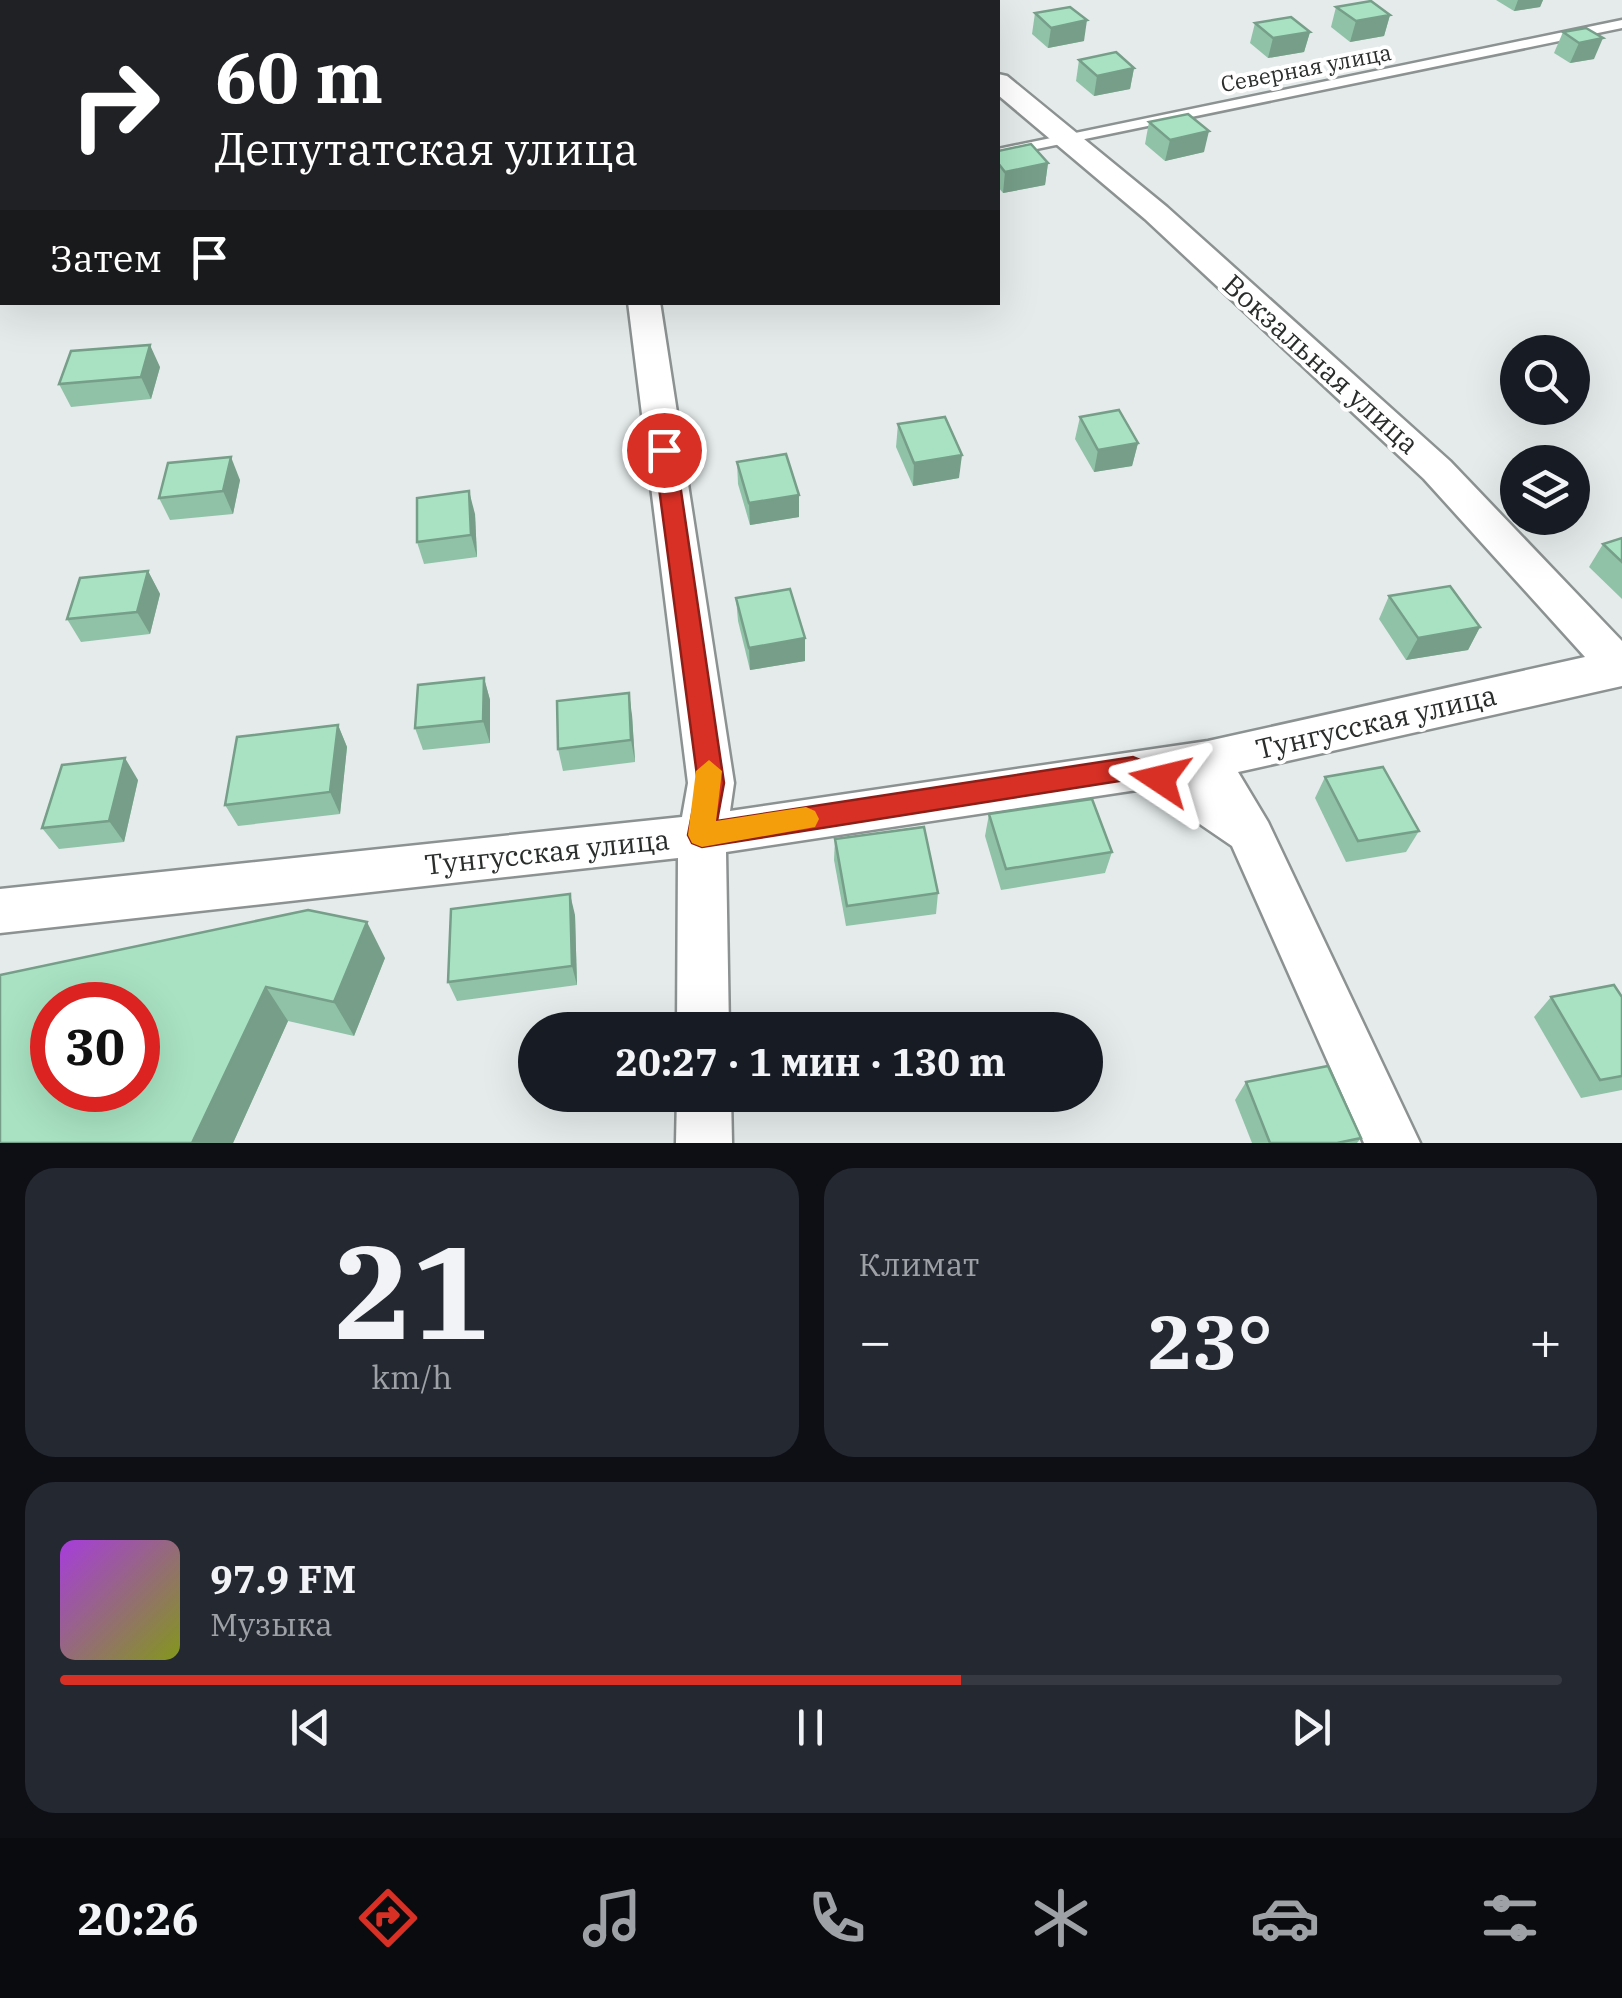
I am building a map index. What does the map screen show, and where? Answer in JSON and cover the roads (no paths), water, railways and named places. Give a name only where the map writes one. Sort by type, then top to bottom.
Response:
[{"type":"street","name":"Вокзальная улица","points":[[1000,84],[1060,138],[1156,213],[1437,470],[1621,668]]},
{"type":"street","points":[[644,305],[711,783],[702,835],[703,1012]]},
{"type":"street","name":"Тунгусская улица","points":[[0,911],[702,835],[1133,768],[1208,760],[1621,668]]},
{"type":"street","points":[[1208,760],[1250,836],[1392,1143]]},
{"type":"street","points":[[1133,768],[1188,790],[1250,836]]},
{"type":"street","points":[[704,1112],[704,1143]]},
{"type":"lane","name":"Северная улица","points":[[1000,153],[1622,24]]}]
